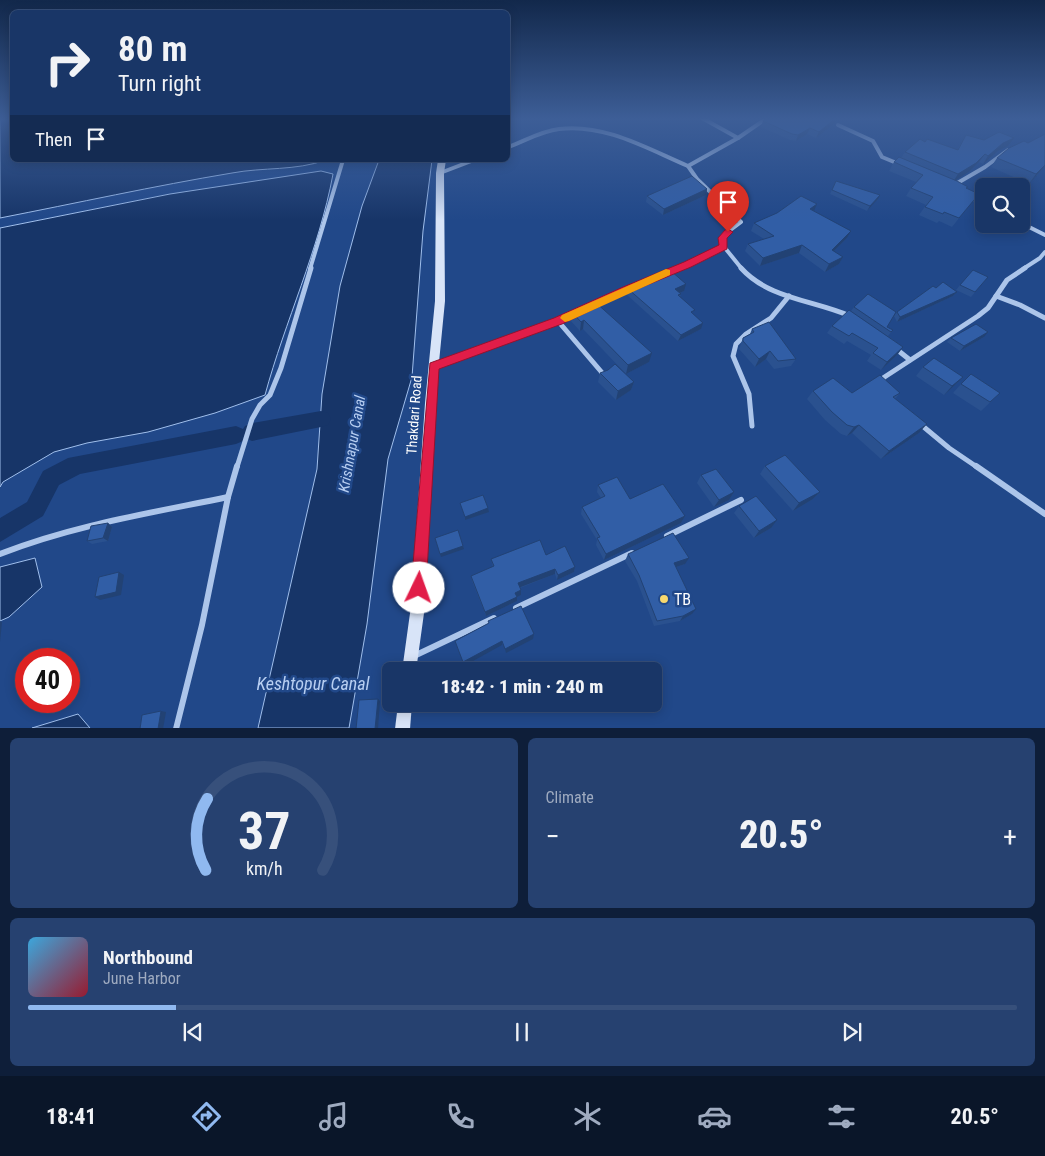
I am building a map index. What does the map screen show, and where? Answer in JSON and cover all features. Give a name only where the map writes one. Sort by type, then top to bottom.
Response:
[{"type":"street","points":[[653,152],[688,166],[697,178],[741,222],[724,235],[722,241],[745,272],[757,283],[772,291],[835,310],[855,319]]},
{"type":"street","points":[[688,166],[713,152]]},
{"type":"street","points":[[879,152],[882,157],[907,167]]},
{"type":"street","points":[[953,186],[1004,152]]},
{"type":"street","points":[[176,728],[202,624],[228,497],[252,419],[260,405],[270,395],[280,368],[342,162]]},
{"type":"street","name":"Thakdari Road","points":[[411,662],[418,606],[440,301],[440,172],[442,162]]},
{"type":"street","points":[[440,172],[468,162]]},
{"type":"street","points":[[945,183],[975,199]]},
{"type":"street","points":[[1030,228],[1045,235]]},
{"type":"street","points":[[659,275],[688,265],[724,246]]},
{"type":"street","points":[[885,388],[882,382],[883,378],[978,316],[988,308],[1007,280],[1040,258],[1045,252]]},
{"type":"street","points":[[590,307],[635,285]]},
{"type":"street","points":[[752,426],[749,394],[736,368],[733,356],[736,344],[746,334],[770,318],[789,296]]},
{"type":"street","points":[[996,296],[1020,305],[1045,318]]},
{"type":"street","points":[[434,366],[582,311]]},
{"type":"street","points":[[558,321],[604,375]]},
{"type":"street","points":[[889,343],[910,360]]},
{"type":"street","points":[[915,419],[949,448],[1045,514]]},
{"type":"street","points":[[0,554],[18,546],[95,524],[228,497]]},
{"type":"street","points":[[662,538],[741,500]]},
{"type":"street","points":[[510,611],[635,551]]},
{"type":"street","points":[[411,658],[501,615]]},
{"type":"street","points":[[402,728],[404,712]]},
{"type":"water","points":[[0,152],[10,152],[10,162],[318,162],[303,166],[244,171],[203,178],[0,218]]},
{"type":"water","name":"Keshtopur Canal","points":[[378,162],[432,162],[423,231],[412,377],[388,459],[367,624],[349,728],[258,728],[317,469],[322,394],[340,286],[362,206]]},
{"type":"water","points":[[321,171],[333,174],[327,202],[311,258],[265,395],[215,413],[148,432],[87,443],[54,452],[3,482],[0,487],[0,228],[170,194]]},
{"type":"water","points":[[35,558],[42,587],[9,617],[0,621],[0,567]]},
{"type":"water","points":[[78,714],[90,728],[32,728]]},
{"type":"building","points":[[905,152],[993,152],[988,156],[985,154],[976,163],[958,174]]},
{"type":"building","points":[[1004,152],[1045,152],[1045,165],[1036,174],[997,158]]},
{"type":"building","points":[[899,157],[957,181],[975,192],[975,199],[959,218],[925,207],[933,197],[911,188],[923,175],[894,162]]},
{"type":"building","points":[[692,176],[707,189],[664,209],[647,196]]},
{"type":"building","points":[[836,181],[880,195],[870,206],[832,190]]},
{"type":"building","points":[[801,196],[817,204],[810,209],[851,231],[832,250],[843,257],[829,264],[802,245],[763,258],[748,244],[774,236],[754,223],[777,213]]},
{"type":"building","points":[[973,270],[988,277],[975,292],[960,285]]},
{"type":"building","points":[[671,271],[686,284],[675,289],[681,294],[678,295],[695,310],[691,312],[703,323],[681,335],[627,288]]},
{"type":"building","points":[[943,282],[957,292],[900,317],[897,312],[933,286],[936,288]]},
{"type":"building","points":[[868,294],[896,312],[887,327],[893,330],[891,332],[854,307]]},
{"type":"building","points":[[594,301],[652,353],[628,365],[584,320],[581,322],[571,311]]},
{"type":"building","points":[[849,310],[903,347],[887,362],[873,353],[878,348],[852,333],[849,336],[832,326]]},
{"type":"building","points":[[769,322],[796,359],[778,361],[770,351],[759,359],[743,341],[743,338],[754,332],[752,329]]},
{"type":"building","points":[[976,324],[988,332],[964,346],[951,338]]},
{"type":"building","points":[[934,358],[963,377],[952,386],[923,367]]},
{"type":"building","points":[[615,364],[634,382],[618,391],[600,373],[608,370]]},
{"type":"building","points":[[971,374],[1000,393],[990,402],[961,384]]},
{"type":"building","points":[[880,375],[900,393],[893,397],[927,424],[889,451],[859,425],[854,427],[847,425],[813,391],[833,378],[852,393]]},
{"type":"building","points":[[785,455],[820,492],[799,503],[765,466]]},
{"type":"building","points":[[716,469],[734,492],[719,500],[701,475]]},
{"type":"building","points":[[617,477],[630,499],[663,484],[685,516],[606,554],[597,538],[600,537],[582,507],[605,496],[598,485]]},
{"type":"building","points":[[483,495],[488,508],[465,517],[460,503]]},
{"type":"building","points":[[756,496],[777,520],[759,531],[739,506]]},
{"type":"building","points":[[108,523],[103,538],[87,541],[91,526]]},
{"type":"building","points":[[458,530],[463,546],[440,554],[435,538]]},
{"type":"building","points":[[673,533],[689,558],[674,563],[696,609],[683,616],[657,621],[639,575],[628,554]]},
{"type":"building","points":[[540,540],[546,555],[565,546],[575,567],[558,575],[555,569],[518,583],[521,590],[515,593],[517,597],[485,612],[471,576],[494,566],[491,559]]},
{"type":"building","points":[[119,572],[116,592],[95,597],[99,577]]},
{"type":"building","points":[[521,606],[534,634],[505,649],[502,641],[463,662],[455,641],[489,623],[488,621]]},
{"type":"building","points":[[378,699],[375,728],[356,728],[359,700]]},
{"type":"building","points":[[161,711],[158,728],[140,728],[142,715]]},
{"type":"waterway","points":[[252,432],[321,419]]},
{"type":"waterway","points":[[0,531],[35,509],[51,478],[76,465],[236,435]]},
{"type":"slow traffic","points":[[565,318],[666,273]]},
{"type":"place","name":"TB","points":[[664,599]]},
{"type":"route","points":[[419,588],[434,366],[558,321],[627,289],[688,265],[724,246],[722,238],[728,232]]},
{"type":"water label","name":"Krishnapur Canal","points":[[352,444]]}]
